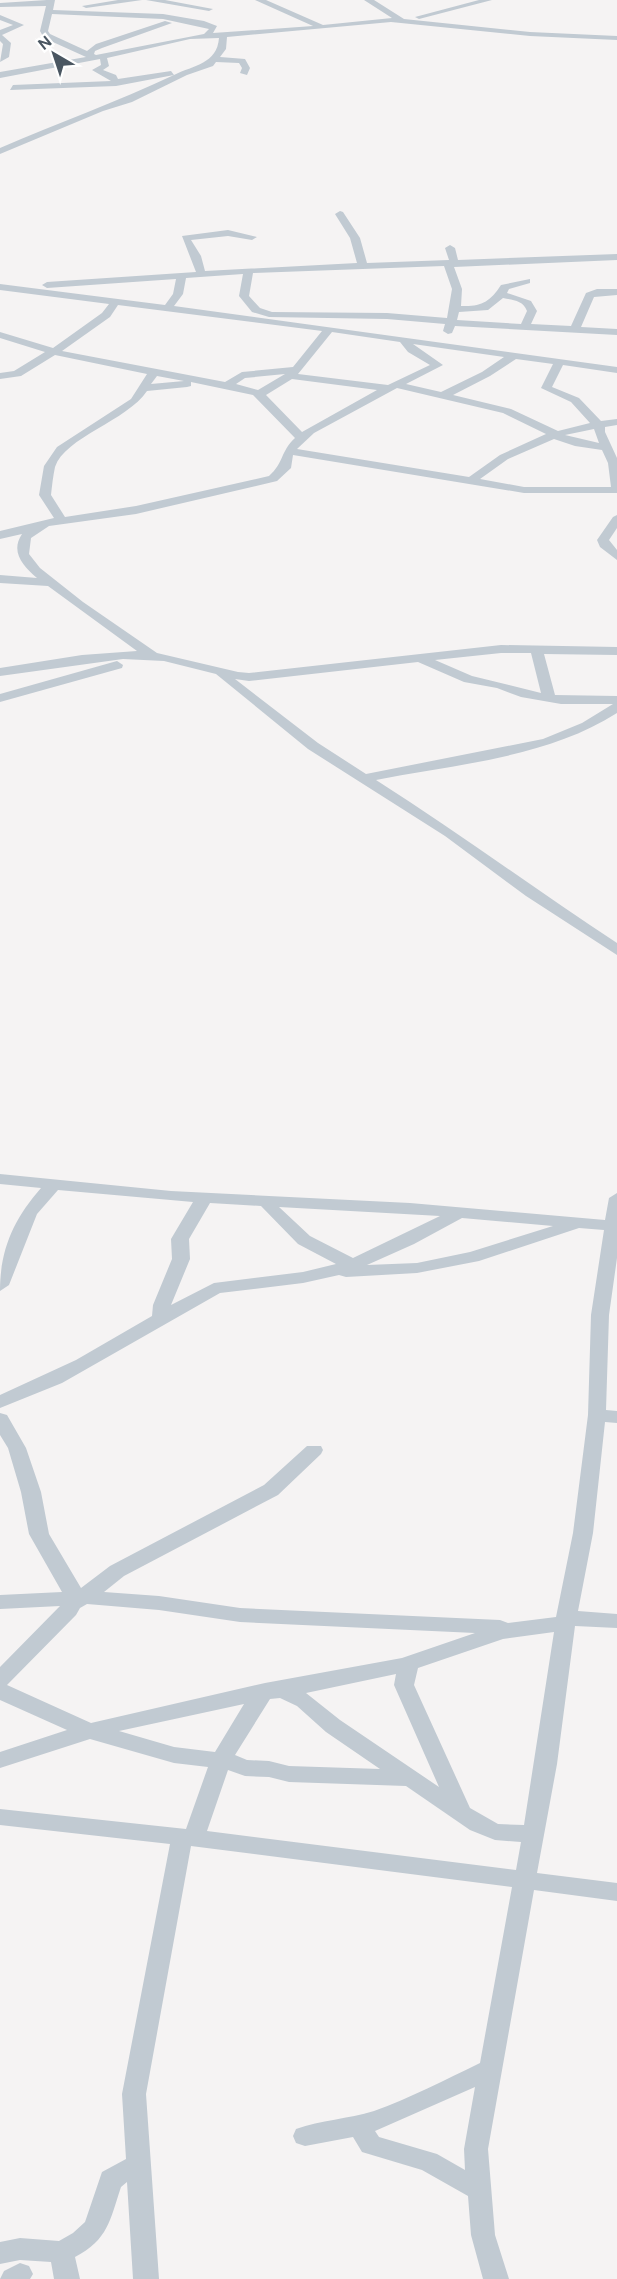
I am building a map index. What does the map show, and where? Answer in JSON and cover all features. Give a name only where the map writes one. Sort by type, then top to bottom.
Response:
[{"type":"street","points":[[0,16],[34,14],[51,6],[94,0]]},
{"type":"street","points":[[0,5],[73,8],[138,0]]},
{"type":"street","points":[[150,0],[209,9]]},
{"type":"street","points":[[170,0],[196,0],[209,9]]},
{"type":"street","points":[[260,0],[321,27]]},
{"type":"street","points":[[368,0],[403,19],[497,31],[617,38]]},
{"type":"street","points":[[0,75],[206,36],[403,19],[488,0]]},
{"type":"street","points":[[51,6],[85,13],[204,22],[214,28],[206,36]]},
{"type":"street","points":[[51,6],[44,31],[47,36],[95,56]]},
{"type":"street","points":[[73,8],[85,13]]},
{"type":"street","points":[[204,22],[209,9]]},
{"type":"street","points":[[0,16],[21,20],[19,27],[0,35],[7,43],[5,57],[0,60]]},
{"type":"street","points":[[116,83],[113,77],[96,70],[105,66],[95,56],[92,49],[135,36],[148,28],[177,19]]},
{"type":"street","points":[[0,151],[100,109],[129,100],[215,59],[222,49],[223,34]]},
{"type":"street","points":[[215,59],[242,61],[246,68],[244,73]]},
{"type":"street","points":[[0,93],[46,76],[60,69],[60,64]]},
{"type":"street","points":[[13,87],[116,83],[195,69]]},
{"type":"street","points":[[22,72],[46,76]]},
{"type":"street","points":[[10,74],[13,87]]},
{"type":"street","points":[[340,214],[355,238],[363,267]]},
{"type":"street","points":[[201,273],[196,256],[185,238],[228,233],[252,237]]},
{"type":"street","points":[[441,346],[459,309],[458,285],[450,264],[454,255],[450,248]]},
{"type":"street","points":[[25,289],[182,274],[617,257]]},
{"type":"street","points":[[249,271],[244,296],[256,310],[268,314]]},
{"type":"street","points":[[168,308],[178,294],[182,274]]},
{"type":"street","points":[[465,324],[502,295],[506,287],[526,281]]},
{"type":"street","points":[[0,287],[329,329],[441,346],[515,349],[559,362],[617,370]]},
{"type":"street","points":[[574,331],[590,295],[597,292],[617,292]]},
{"type":"street","points":[[444,395],[486,374],[515,349],[527,328],[532,311],[529,304],[522,298],[502,295]]},
{"type":"street","points":[[0,376],[17,374],[53,352],[106,315],[116,301]]},
{"type":"street","points":[[459,309],[484,309]]},
{"type":"street","points":[[459,309],[492,326]]},
{"type":"street","points":[[239,317],[268,314],[376,315],[492,326],[617,332]]},
{"type":"street","points":[[258,394],[279,386],[329,329]]},
{"type":"street","points":[[0,334],[53,352],[231,385],[258,394],[285,417],[301,438]]},
{"type":"street","points":[[0,535],[146,508],[273,479],[285,468],[289,451],[301,438],[394,386],[438,366],[412,350],[403,339]]},
{"type":"street","points":[[289,451],[524,490],[617,488],[614,463],[599,432],[599,425],[575,400],[546,388],[559,362]]},
{"type":"street","points":[[157,373],[187,384],[216,390],[231,385],[242,375],[291,373],[394,386],[444,395],[507,411],[575,443],[607,447]]},
{"type":"street","points":[[62,522],[45,495],[50,466],[61,449],[130,405],[157,373]]},
{"type":"street","points":[[144,388],[187,384]]},
{"type":"street","points":[[470,482],[495,460],[552,433],[617,422]]},
{"type":"street","points":[[617,519],[603,540],[604,544],[617,556]]},
{"type":"street","points":[[32,528],[25,534],[22,545],[26,560],[83,609],[150,656]]},
{"type":"street","points":[[0,579],[52,583]]},
{"type":"street","points":[[0,672],[117,656],[150,656],[182,660],[217,671],[249,677],[417,657],[535,648],[617,651]]},
{"type":"street","points":[[535,648],[542,664],[549,698]]},
{"type":"street","points":[[0,698],[150,656]]},
{"type":"street","points":[[417,657],[469,679],[549,698],[617,700]]},
{"type":"street","points":[[21,692],[23,669]]},
{"type":"street","points":[[217,671],[313,746],[450,833],[502,869],[531,893],[617,950]]},
{"type":"street","points":[[364,778],[419,765],[547,742],[586,726],[617,707]]},
{"type":"street","points":[[0,1179],[204,1198],[459,1212],[614,1226]]},
{"type":"street","points":[[0,1285],[29,1212],[53,1185]]},
{"type":"street","points":[[161,1319],[162,1305],[181,1259],[180,1239],[204,1198]]},
{"type":"street","points":[[495,2279],[483,2235],[476,2149],[523,1880],[546,1764],[566,1621],[607,1416],[609,1313],[617,1198]]},
{"type":"street","points":[[266,1201],[288,1228],[303,1241],[352,1264]]},
{"type":"street","points":[[325,1273],[352,1264],[426,1232],[459,1212]]},
{"type":"street","points":[[0,1402],[46,1383],[222,1287],[325,1273],[417,1268],[473,1257],[578,1223]]},
{"type":"street","points":[[0,1419],[17,1448],[31,1492],[39,1534],[68,1581],[75,1601]]},
{"type":"street","points":[[0,1680],[75,1601],[117,1571],[271,1490],[314,1450]]},
{"type":"street","points":[[0,1602],[29,1599],[159,1603],[240,1615],[509,1628]]},
{"type":"street","points":[[0,1760],[132,1718],[178,1712],[272,1689],[325,1682],[409,1663],[509,1628],[566,1621],[617,1622]]},
{"type":"street","points":[[409,1663],[404,1685],[461,1811]]},
{"type":"street","points":[[272,1689],[304,1701],[333,1726],[478,1824],[495,1832],[532,1834]]},
{"type":"street","points":[[146,2279],[134,2094],[189,1837],[209,1788],[246,1716],[272,1689]]},
{"type":"street","points":[[0,1691],[90,1731],[174,1755],[223,1760],[251,1770],[268,1769],[289,1774],[411,1778]]},
{"type":"street","points":[[0,1817],[189,1837],[617,1892]]},
{"type":"street","points":[[305,2136],[335,2133],[394,2114],[490,2069]]},
{"type":"street","points":[[359,2126],[371,2145],[428,2161],[479,2190]]},
{"type":"street","points":[[0,2253],[20,2249],[61,2252],[82,2241],[95,2228],[111,2180],[125,2170],[138,2166]]},
{"type":"street","points":[[61,2252],[68,2279]]}]
